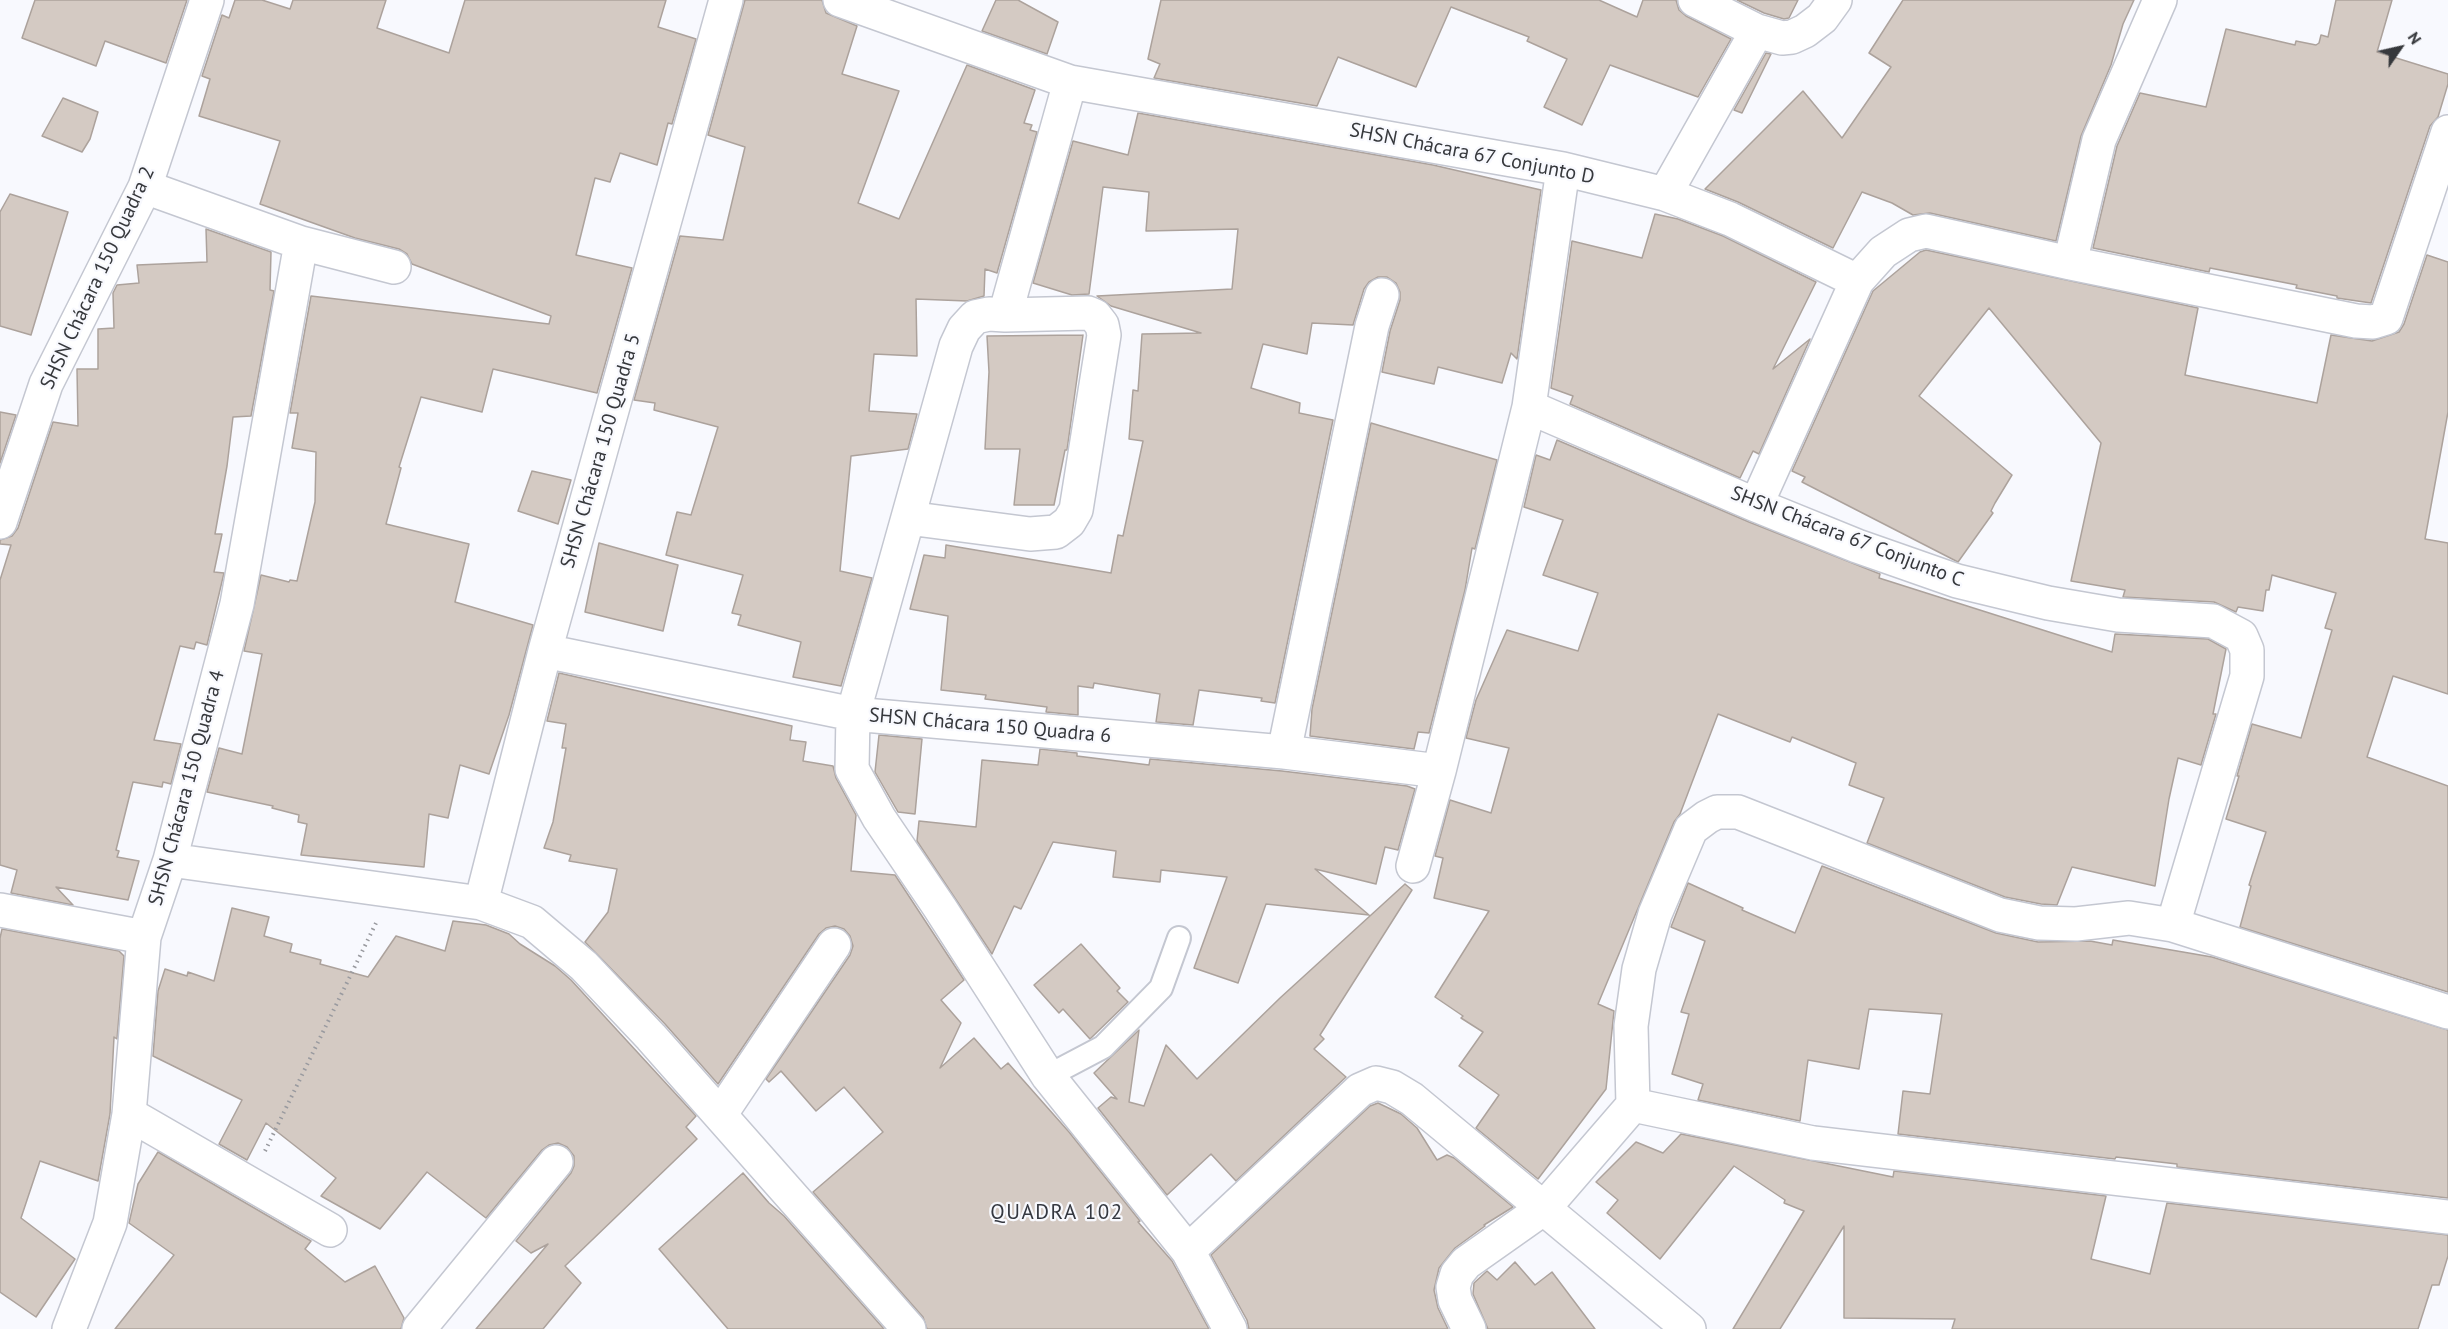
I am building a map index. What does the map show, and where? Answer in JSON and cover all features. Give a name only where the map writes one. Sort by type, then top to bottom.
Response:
[{"type":"street","name":"SHSN Chácara 150 Quadra 2","points":[[0,522],[46,384],[146,188],[207,0]]},
{"type":"street","name":"SHSN Chácara 150 Quadra 5","points":[[481,903],[545,651],[726,0]]},
{"type":"street","name":"SHSN Chácara 67 Conjunto D","points":[[840,0],[1070,82],[1563,169],[1665,194],[1730,219],[1857,281]]},
{"type":"street","points":[[1695,0],[1757,31],[1782,38],[1792,37],[1805,31],[1822,18],[1835,0]]},
{"type":"street","points":[[2070,263],[2099,140],[2160,0]]},
{"type":"street","points":[[1665,194],[1757,31]]},
{"type":"street","points":[[1005,315],[1070,82]]},
{"type":"street","points":[[1756,505],[1857,281],[1883,252],[1909,235],[1926,231],[2070,263],[2356,321],[2373,322],[2386,318],[2448,132]]},
{"type":"street","points":[[1413,866],[1439,771],[1529,406],[1563,169]]},
{"type":"street","points":[[146,188],[301,243],[394,267]]},
{"type":"street","name":"SHSN Chácara 150 Quadra 4","points":[[69,1329],[110,1223],[129,1114],[144,937],[170,860],[237,604],[301,243]]},
{"type":"street","points":[[1284,752],[1372,326],[1382,296]]},
{"type":"street","points":[[908,518],[1030,534],[1056,532],[1069,522],[1076,510],[1104,335],[1102,325],[1095,316],[1088,313],[990,314],[975,317],[964,329],[956,346],[853,714],[852,769],[879,818],[940,908],[1048,1077],[1188,1251],[1230,1329]]},
{"type":"street","name":"SHSN Chácara 67 Conjunto C","points":[[1529,406],[1756,505],[1857,546],[1957,581],[2048,603],[2118,615],[2213,621],[2241,636],[2247,650],[2247,676],[2173,925]]},
{"type":"street","name":"SHSN Chácara 150 Quadra 6","points":[[545,651],[853,714],[1284,752],[1439,771]]},
{"type":"street","points":[[1469,1329],[1455,1300],[1453,1287],[1456,1274],[1466,1263],[1544,1208],[1633,1105],[1631,1026],[1639,969],[1656,914],[1691,829],[1717,812],[1738,812],[2000,915],[2039,923],[2076,924],[2129,918],[2173,925],[2448,1012]]},
{"type":"street","points":[[170,860],[481,903],[532,922],[584,966],[720,1115],[909,1329]]},
{"type":"street","points":[[0,910],[144,937]]},
{"type":"street","points":[[720,1115],[834,945]]},
{"type":"street","points":[[1188,1251],[1359,1090],[1377,1083],[1392,1087],[1412,1099],[1689,1329]]},
{"type":"street","points":[[1633,1105],[1812,1143],[2448,1217]]},
{"type":"street","points":[[129,1114],[248,1185],[330,1230]]},
{"type":"street","points":[[419,1329],[556,1162]]},
{"type":"lane","points":[[1048,1077],[1103,1047],[1161,988],[1179,938]]},
{"type":"path","points":[[248,1185],[392,890]]},
{"type":"building","points":[[35,0],[187,0],[166,63],[105,41],[96,66],[22,38]]},
{"type":"building","points":[[235,0],[262,0],[290,9],[293,0],[386,0],[377,28],[449,53],[465,0],[666,0],[658,27],[696,39],[672,124],[668,123],[657,165],[620,153],[610,182],[595,178],[576,255],[632,268],[597,393],[493,369],[482,412],[421,397],[399,467],[401,468],[386,524],[469,544],[455,602],[533,625],[509,715],[489,774],[460,765],[448,818],[429,814],[424,867],[301,855],[307,824],[298,822],[299,815],[272,808],[273,806],[207,792],[219,748],[242,754],[262,654],[244,651],[261,575],[289,582],[290,580],[297,581],[315,502],[316,452],[292,448],[298,413],[290,413],[311,296],[549,324],[551,316],[412,264],[407,254],[399,249],[355,238],[260,204],[280,141],[199,116],[210,79],[202,76],[222,15],[229,18]]},
{"type":"building","points":[[745,0],[822,0],[826,13],[857,26],[842,74],[899,91],[858,203],[899,219],[967,65],[1035,90],[1024,123],[1032,125],[1030,130],[1037,132],[997,273],[985,269],[984,296],[967,301],[916,299],[917,356],[874,354],[869,411],[917,414],[908,449],[851,456],[840,571],[872,578],[841,686],[793,677],[801,642],[738,625],[741,615],[732,613],[743,575],[666,555],[677,512],[691,515],[718,427],[654,410],[655,403],[634,400],[680,236],[723,240],[745,147],[708,135]]},
{"type":"building","points":[[996,0],[1018,0],[1058,22],[1047,54],[982,31]]},
{"type":"building","points":[[1161,0],[1599,0],[1637,17],[1643,0],[1676,0],[1679,10],[1686,16],[1731,39],[1698,97],[1610,65],[1582,125],[1544,107],[1567,59],[1527,41],[1529,37],[1451,7],[1416,87],[1338,57],[1317,106],[1154,78],[1160,64],[1148,59]]},
{"type":"building","points":[[1737,0],[1798,0],[1789,18],[1784,19],[1764,13]]},
{"type":"building","points":[[1903,0],[2134,0],[2123,24],[2111,65],[2081,136],[2056,241],[1930,213],[1913,215],[1892,203],[1862,192],[1833,248],[1738,202],[1705,189],[1803,91],[1842,138],[1891,67],[1869,53]]},
{"type":"building","points":[[2336,0],[2392,0],[2377,52],[2448,74],[2448,84],[2438,117],[2430,126],[2371,303],[2337,298],[2337,296],[2296,288],[2297,285],[2210,268],[2209,272],[2093,248],[2117,146],[2140,93],[2206,107],[2226,29],[2295,45],[2296,41],[2316,45],[2321,35],[2328,37]]},
{"type":"building","points":[[1766,53],[1771,54],[1742,113],[1734,110]]},
{"type":"building","points":[[63,98],[98,112],[90,139],[82,152],[42,136]]},
{"type":"building","points":[[1138,113],[1433,165],[1541,190],[1517,359],[1511,353],[1502,383],[1438,367],[1434,384],[1382,372],[1390,331],[1400,300],[1400,292],[1396,283],[1387,277],[1378,277],[1369,282],[1364,289],[1353,325],[1312,323],[1307,354],[1263,344],[1251,388],[1300,403],[1299,413],[1333,420],[1275,703],[1261,701],[1262,698],[1199,690],[1193,725],[1156,722],[1160,694],[1094,683],[1093,688],[1078,686],[1078,715],[1046,712],[1047,707],[985,699],[986,695],[941,690],[948,616],[910,609],[924,555],[945,558],[946,545],[1111,573],[1118,535],[1123,536],[1143,441],[1129,439],[1133,390],[1138,391],[1142,334],[1201,333],[1111,306],[1097,296],[1232,289],[1238,229],[1146,231],[1149,192],[1103,187],[1089,294],[1072,295],[1033,283],[1073,141],[1128,155]]},
{"type":"building","points":[[10,194],[68,212],[31,335],[0,326],[0,212]]},
{"type":"building","points":[[1655,214],[1678,219],[1723,236],[1816,282],[1773,369],[1810,339],[1759,454],[1753,451],[1740,478],[1570,404],[1573,396],[1551,388],[1572,241],[1642,258]]},
{"type":"building","points":[[206,229],[271,252],[270,290],[274,291],[251,416],[233,417],[215,534],[222,534],[214,572],[224,573],[207,645],[196,642],[194,649],[180,646],[154,740],[181,744],[171,784],[163,782],[162,787],[133,782],[116,850],[119,851],[117,857],[139,861],[128,900],[56,887],[73,905],[11,893],[17,870],[0,865],[0,580],[11,545],[0,544],[0,540],[12,536],[18,528],[53,422],[78,426],[77,369],[98,369],[98,329],[114,328],[113,293],[117,285],[139,283],[137,265],[207,262]]},
{"type":"building","points":[[1926,250],[2198,308],[2185,375],[2317,403],[2331,335],[2372,341],[2399,332],[2404,324],[2427,255],[2448,262],[2448,412],[2425,539],[2448,543],[2448,694],[2393,676],[2367,757],[2448,786],[2448,992],[2240,927],[2251,886],[2249,885],[2266,832],[2226,819],[2239,776],[2237,776],[2252,724],[2301,738],[2332,630],[2325,628],[2336,593],[2272,575],[2269,590],[2266,590],[2263,611],[2238,607],[2236,612],[2214,602],[2123,597],[2125,590],[2071,581],[2101,443],[1989,308],[1919,396],[2012,475],[1991,511],[1993,513],[1958,562],[1802,482],[1805,477],[1792,471],[1873,291],[1920,252]]},
{"type":"building","points":[[1083,335],[1067,450],[1065,450],[1054,505],[1014,505],[1020,449],[985,449],[989,372],[987,336]]},
{"type":"building","points":[[0,412],[16,415],[0,463]]},
{"type":"building","points":[[1371,423],[1497,460],[1475,549],[1472,548],[1465,590],[1429,733],[1418,732],[1414,749],[1310,736],[1312,709]]},
{"type":"building","points":[[1557,440],[1749,522],[1880,574],[1879,578],[2112,652],[2115,634],[2208,639],[2226,649],[2213,714],[2216,714],[2201,765],[2178,758],[2155,886],[2072,867],[2057,905],[2041,904],[2005,897],[1867,843],[1884,798],[1849,785],[1856,763],[1792,737],[1790,742],[1718,714],[1680,814],[1674,822],[1598,1004],[1614,1011],[1606,1089],[1538,1179],[1476,1128],[1499,1095],[1459,1066],[1483,1032],[1435,997],[1489,911],[1434,898],[1443,858],[1435,856],[1450,800],[1491,813],[1509,748],[1466,738],[1476,700],[1507,630],[1578,651],[1598,593],[1543,575],[1563,520],[1524,507],[1536,455],[1550,460]]},
{"type":"building","points":[[532,471],[571,480],[558,524],[518,511]]},
{"type":"building","points":[[599,543],[678,565],[663,631],[585,612]]},
{"type":"building","points":[[559,673],[792,726],[790,740],[806,742],[803,761],[833,766],[836,778],[856,815],[851,871],[895,875],[964,980],[941,1000],[961,1023],[940,1068],[974,1038],[1001,1069],[1008,1063],[1069,1132],[1140,1221],[1138,1222],[1172,1261],[1209,1329],[927,1329],[923,1317],[813,1192],[883,1132],[844,1087],[816,1111],[781,1071],[769,1082],[766,1079],[850,955],[853,946],[850,936],[844,929],[835,926],[826,928],[819,934],[718,1084],[665,1024],[585,942],[608,912],[617,869],[569,861],[571,855],[544,848],[553,822],[566,748],[562,748],[566,724],[547,721]]},
{"type":"building","points":[[879,735],[922,739],[915,814],[898,812],[875,772]]},
{"type":"building","points":[[1040,749],[1149,765],[1150,759],[1282,771],[1407,786],[1415,789],[1398,850],[1385,847],[1376,884],[1315,869],[1369,915],[1266,904],[1238,983],[1194,968],[1227,877],[1161,870],[1160,882],[1113,877],[1116,851],[1053,842],[1021,909],[1014,906],[992,954],[917,841],[919,821],[976,827],[982,760],[1038,765]]},
{"type":"building","points":[[1822,866],[1996,933],[2038,942],[2090,941],[2112,945],[2113,940],[2212,957],[2448,1030],[2448,1198],[2177,1167],[2177,1164],[1898,1134],[1903,1091],[1930,1094],[1942,1014],[1869,1009],[1859,1069],[1808,1060],[1800,1121],[1698,1100],[1703,1084],[1672,1074],[1689,1014],[1681,1012],[1705,941],[1671,927],[1688,883],[1795,933]]},
{"type":"building","points":[[1405,884],[1412,890],[1320,1035],[1324,1039],[1314,1049],[1346,1077],[1236,1181],[1211,1154],[1167,1195],[1098,1108],[1111,1097],[1117,1099],[1094,1073],[1139,1030],[1129,1102],[1144,1106],[1166,1045],[1197,1079],[1280,998]]},
{"type":"building","points":[[232,908],[269,917],[264,936],[292,944],[290,952],[321,960],[320,964],[368,977],[396,936],[445,951],[453,921],[486,925],[509,934],[571,980],[696,1116],[686,1127],[697,1139],[565,1266],[581,1283],[543,1329],[476,1329],[548,1244],[531,1253],[516,1241],[571,1173],[574,1156],[567,1147],[558,1143],[542,1150],[486,1218],[427,1172],[380,1229],[321,1196],[336,1178],[266,1123],[247,1160],[219,1144],[242,1100],[153,1056],[158,991],[165,969],[187,976],[188,972],[214,981]]},
{"type":"building","points":[[2,929],[119,951],[124,956],[117,1039],[114,1037],[110,1114],[98,1181],[40,1161],[21,1218],[75,1259],[36,1317],[0,1292],[0,938]]},
{"type":"building","points":[[1081,944],[1120,988],[1117,991],[1128,1002],[1090,1039],[1063,1009],[1059,1013],[1034,985]]},
{"type":"building","points":[[1378,1103],[1401,1114],[1417,1128],[1437,1160],[1447,1155],[1454,1158],[1513,1207],[1484,1225],[1455,1248],[1439,1268],[1434,1290],[1438,1308],[1448,1329],[1249,1329],[1247,1320],[1211,1255],[1370,1106]]},
{"type":"building","points":[[1681,1134],[1893,1177],[1894,1171],[2106,1196],[2091,1259],[2150,1274],[2167,1203],[2448,1235],[2448,1256],[2439,1285],[2432,1285],[2418,1329],[1952,1329],[1955,1319],[1844,1318],[1844,1226],[1780,1329],[1733,1329],[1804,1211],[1784,1203],[1785,1200],[1734,1166],[1660,1259],[1607,1213],[1618,1200],[1596,1182],[1636,1142],[1663,1153]]},
{"type":"building","points":[[158,1152],[311,1241],[305,1249],[345,1282],[375,1266],[404,1318],[401,1329],[115,1329],[174,1255],[129,1223],[138,1184]]},
{"type":"building","points":[[743,1173],[884,1329],[728,1329],[659,1249]]},
{"type":"building","points":[[1515,1262],[1535,1285],[1552,1272],[1595,1329],[1488,1329],[1473,1294],[1474,1283],[1487,1271],[1497,1280]]},
{"type":"district","name":"QUADRA 102","points":[[1057,1213]]}]
